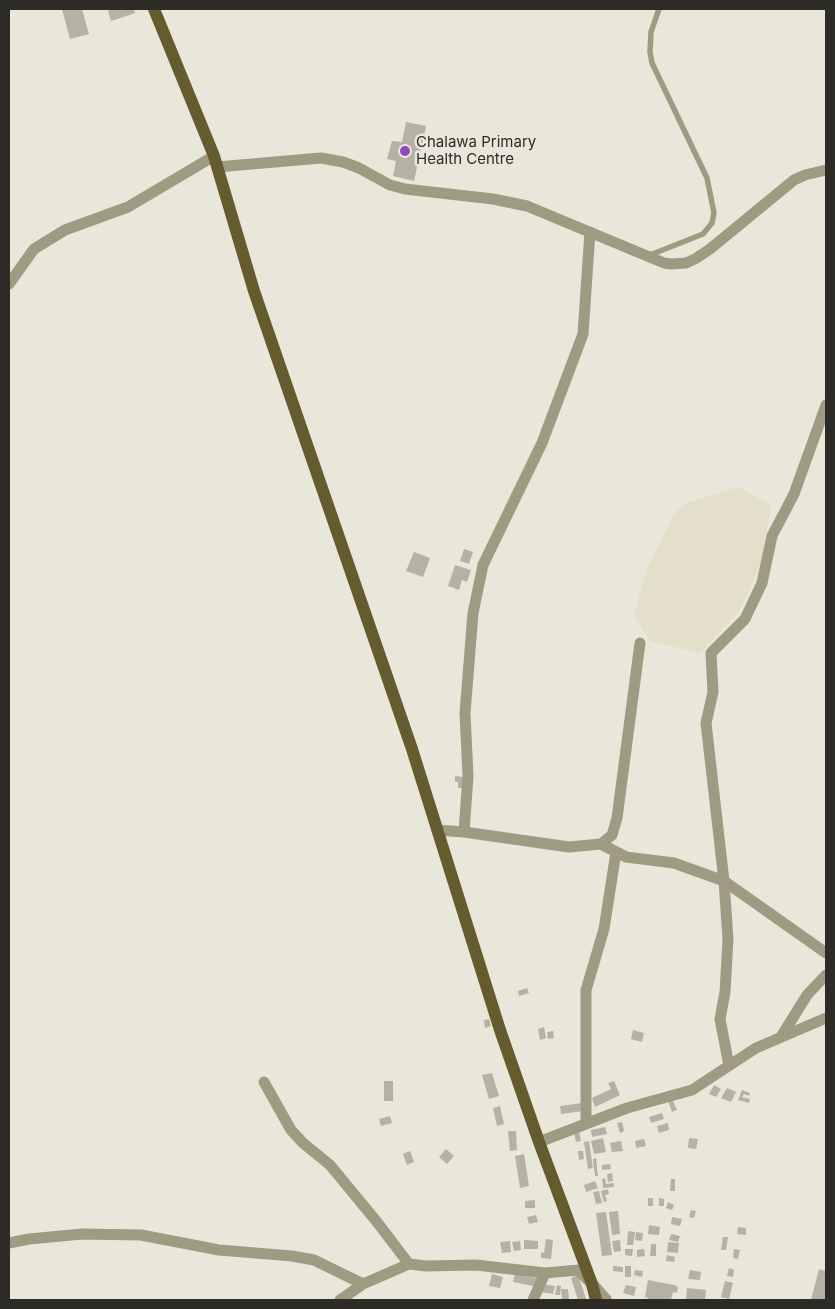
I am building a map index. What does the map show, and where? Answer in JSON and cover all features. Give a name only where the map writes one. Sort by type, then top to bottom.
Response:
[{"type":"main road","points":[[154,9],[215,162],[254,291],[412,749],[500,1030],[592,1284],[596,1300]]},
{"type":"street","points":[[9,284],[34,249],[65,230],[128,207],[215,162],[321,158],[343,162],[359,168],[390,185],[405,189],[493,199],[527,206],[671,264],[686,263],[695,259],[710,249],[794,180],[826,170]]},
{"type":"street","points":[[464,832],[468,776],[465,713],[473,613],[483,565],[542,443],[583,334],[590,232]]},
{"type":"street","points":[[729,1066],[720,1019],[725,992],[728,939],[724,881],[706,723],[713,692],[711,653],[745,619],[762,583],[772,536],[794,494],[826,405]]},
{"type":"street","points":[[601,844],[612,835],[617,818],[640,643]]},
{"type":"street","points":[[437,830],[570,847],[601,844],[626,857],[674,864],[724,881],[826,953]]},
{"type":"street","points":[[586,1124],[586,990],[604,929],[616,852]]},
{"type":"street","points":[[781,1037],[807,995],[826,975]]},
{"type":"street","points":[[539,1142],[627,1108],[692,1090],[756,1048],[826,1018]]},
{"type":"street","points":[[264,1082],[290,1130],[330,1165],[409,1264]]},
{"type":"street","points":[[9,1243],[29,1239],[82,1234],[142,1235],[219,1250],[292,1256],[314,1260],[363,1284]]},
{"type":"street","points":[[340,1300],[363,1284],[409,1264],[426,1266],[476,1265],[545,1273],[578,1270],[606,1300]]},
{"type":"street","points":[[533,1300],[545,1273]]},
{"type":"lane","points":[[648,256],[703,234],[712,223],[714,213],[707,178],[652,63],[650,52],[651,32],[659,9]]},
{"type":"shaded area","points":[[738,487],[771,505],[762,562],[738,613],[700,653],[650,641],[634,615],[648,566],[673,516],[684,504]]},
{"type":"building","points":[[62,9],[82,9],[89,34],[70,39]]},
{"type":"building","points":[[114,9],[134,9],[135,13],[111,21],[108,11]]},
{"type":"building","name":"Chalawa Primary Health Centre","points":[[406,122],[426,126],[414,181],[393,176],[396,161],[387,159],[392,141],[402,142]]},
{"type":"building","points":[[464,549],[473,552],[469,564],[460,561]]},
{"type":"building","points":[[414,552],[430,558],[423,577],[406,571]]},
{"type":"building","points":[[455,565],[471,570],[467,582],[462,580],[459,590],[448,586]]},
{"type":"building","points":[[455,776],[464,777],[464,788],[458,788]]},
{"type":"building","points":[[527,988],[529,993],[519,996],[518,991]]},
{"type":"building","points":[[489,1019],[491,1026],[485,1028],[484,1020]]},
{"type":"building","points":[[544,1027],[546,1038],[540,1040],[538,1029]]},
{"type":"building","points":[[633,1030],[644,1033],[642,1042],[631,1039]]},
{"type":"building","points":[[553,1031],[554,1038],[548,1039],[547,1032]]},
{"type":"building","points":[[492,1073],[499,1096],[489,1099],[482,1075]]},
{"type":"building","points":[[384,1081],[393,1081],[393,1101],[384,1101]]},
{"type":"building","points":[[614,1081],[620,1095],[595,1107],[592,1098],[611,1089],[608,1083]]},
{"type":"building","points":[[714,1085],[721,1089],[716,1097],[709,1094]]},
{"type":"building","points":[[727,1088],[736,1092],[731,1102],[721,1098]]},
{"type":"building","points":[[742,1090],[750,1093],[749,1096],[744,1094],[742,1097],[750,1099],[749,1103],[738,1100]]},
{"type":"building","points":[[672,1099],[677,1110],[672,1112],[668,1101]]},
{"type":"building","points":[[582,1103],[583,1111],[561,1114],[560,1106]]},
{"type":"building","points":[[500,1106],[504,1124],[497,1126],[493,1108]]},
{"type":"building","points":[[662,1113],[664,1119],[651,1123],[649,1117]]},
{"type":"building","points":[[390,1116],[392,1123],[381,1126],[379,1119]]},
{"type":"building","points":[[622,1122],[624,1131],[620,1133],[617,1123]]},
{"type":"building","points":[[668,1123],[669,1130],[659,1133],[657,1126]]},
{"type":"building","points":[[605,1127],[607,1134],[592,1137],[591,1130]]},
{"type":"building","points":[[508,1131],[516,1131],[517,1150],[510,1151]]},
{"type":"building","points":[[579,1132],[581,1141],[576,1142],[574,1133]]},
{"type":"building","points":[[603,1138],[606,1152],[594,1154],[591,1141]]},
{"type":"building","points":[[689,1138],[698,1139],[696,1149],[688,1148]]},
{"type":"building","points":[[644,1139],[646,1146],[636,1148],[635,1141]]},
{"type":"building","points":[[589,1141],[593,1168],[588,1169],[584,1142]]},
{"type":"building","points":[[621,1141],[623,1151],[612,1152],[610,1143]]},
{"type":"building","points":[[446,1149],[454,1156],[447,1164],[439,1157]]},
{"type":"building","points":[[410,1151],[414,1162],[407,1165],[403,1154]]},
{"type":"building","points":[[578,1151],[583,1151],[584,1159],[579,1160]]},
{"type":"building","points":[[524,1154],[529,1186],[520,1188],[515,1156]]},
{"type":"building","points":[[596,1158],[598,1176],[595,1176],[593,1159]]},
{"type":"building","points":[[610,1164],[611,1169],[602,1170],[602,1165]]},
{"type":"building","points":[[612,1173],[613,1181],[608,1182],[607,1174]]},
{"type":"building","points":[[605,1178],[606,1184],[614,1183],[614,1187],[603,1188],[602,1179]]},
{"type":"building","points":[[671,1179],[675,1179],[675,1191],[670,1191]]},
{"type":"building","points":[[595,1181],[598,1188],[586,1192],[584,1185]]},
{"type":"building","points":[[608,1189],[609,1194],[605,1195],[607,1201],[604,1202],[601,1191]]},
{"type":"building","points":[[599,1191],[602,1203],[596,1204],[593,1192]]},
{"type":"building","points":[[648,1198],[653,1198],[653,1206],[648,1206]]},
{"type":"building","points":[[659,1198],[664,1199],[664,1206],[659,1206]]},
{"type":"building","points":[[535,1200],[535,1208],[525,1208],[525,1201]]},
{"type":"building","points":[[668,1202],[674,1205],[672,1210],[666,1208]]},
{"type":"building","points":[[691,1210],[696,1211],[694,1218],[689,1217]]},
{"type":"building","points":[[618,1211],[620,1234],[612,1235],[609,1212]]},
{"type":"building","points":[[606,1212],[612,1255],[602,1256],[596,1213]]},
{"type":"building","points":[[536,1215],[538,1222],[529,1224],[527,1217]]},
{"type":"building","points":[[672,1217],[682,1219],[680,1226],[671,1224]]},
{"type":"building","points":[[649,1225],[660,1227],[659,1235],[648,1234]]},
{"type":"building","points":[[738,1227],[746,1228],[746,1235],[737,1234]]},
{"type":"building","points":[[628,1231],[635,1232],[633,1245],[627,1245]]},
{"type":"building","points":[[636,1232],[643,1233],[642,1241],[635,1240]]},
{"type":"building","points":[[671,1234],[680,1236],[678,1242],[669,1240]]},
{"type":"building","points":[[723,1237],[728,1237],[726,1250],[721,1250]]},
{"type":"building","points":[[546,1239],[553,1240],[551,1259],[541,1258],[541,1252],[544,1253]]},
{"type":"building","points":[[524,1240],[538,1241],[538,1249],[524,1249]]},
{"type":"building","points":[[620,1240],[621,1251],[614,1252],[612,1241]]},
{"type":"building","points":[[510,1241],[511,1252],[502,1253],[500,1242]]},
{"type":"building","points":[[520,1241],[521,1250],[514,1251],[512,1242]]},
{"type":"building","points":[[668,1242],[679,1243],[678,1253],[667,1252]]},
{"type":"building","points":[[651,1244],[656,1244],[656,1256],[650,1256]]},
{"type":"building","points":[[625,1249],[633,1249],[632,1256],[625,1255]]},
{"type":"building","points":[[644,1249],[645,1256],[637,1257],[637,1250]]},
{"type":"building","points":[[734,1249],[740,1250],[738,1259],[733,1258]]},
{"type":"building","points":[[667,1255],[675,1257],[674,1262],[666,1261]]},
{"type":"building","points":[[613,1266],[623,1267],[623,1272],[613,1271]]},
{"type":"building","points":[[625,1266],[631,1266],[631,1277],[625,1277]]},
{"type":"building","points":[[729,1268],[734,1270],[733,1277],[727,1276]]},
{"type":"building","points":[[819,1269],[826,1271],[826,1300],[811,1300]]},
{"type":"building","points":[[635,1270],[643,1271],[642,1277],[634,1275]]},
{"type":"building","points":[[690,1270],[701,1272],[700,1280],[688,1279]]},
{"type":"building","points":[[492,1274],[503,1277],[500,1288],[489,1286]]},
{"type":"building","points":[[515,1274],[540,1279],[538,1287],[513,1282]]},
{"type":"building","points":[[578,1275],[586,1299],[582,1300],[578,1300],[571,1278]]},
{"type":"building","points":[[648,1280],[674,1285],[678,1287],[677,1293],[673,1292],[671,1300],[648,1300],[645,1297]]},
{"type":"building","points":[[725,1281],[733,1283],[729,1299],[721,1297]]},
{"type":"building","points":[[543,1284],[555,1286],[553,1294],[541,1292]]},
{"type":"building","points":[[557,1285],[561,1286],[560,1295],[555,1295]]},
{"type":"building","points":[[626,1285],[636,1287],[634,1296],[623,1293]]},
{"type":"building","points":[[687,1288],[706,1290],[705,1300],[686,1300]]},
{"type":"building","points":[[561,1289],[568,1289],[569,1300],[562,1300]]},
{"type":"place","name":"Chalawa Primary Health Centre","points":[[405,151]]}]
